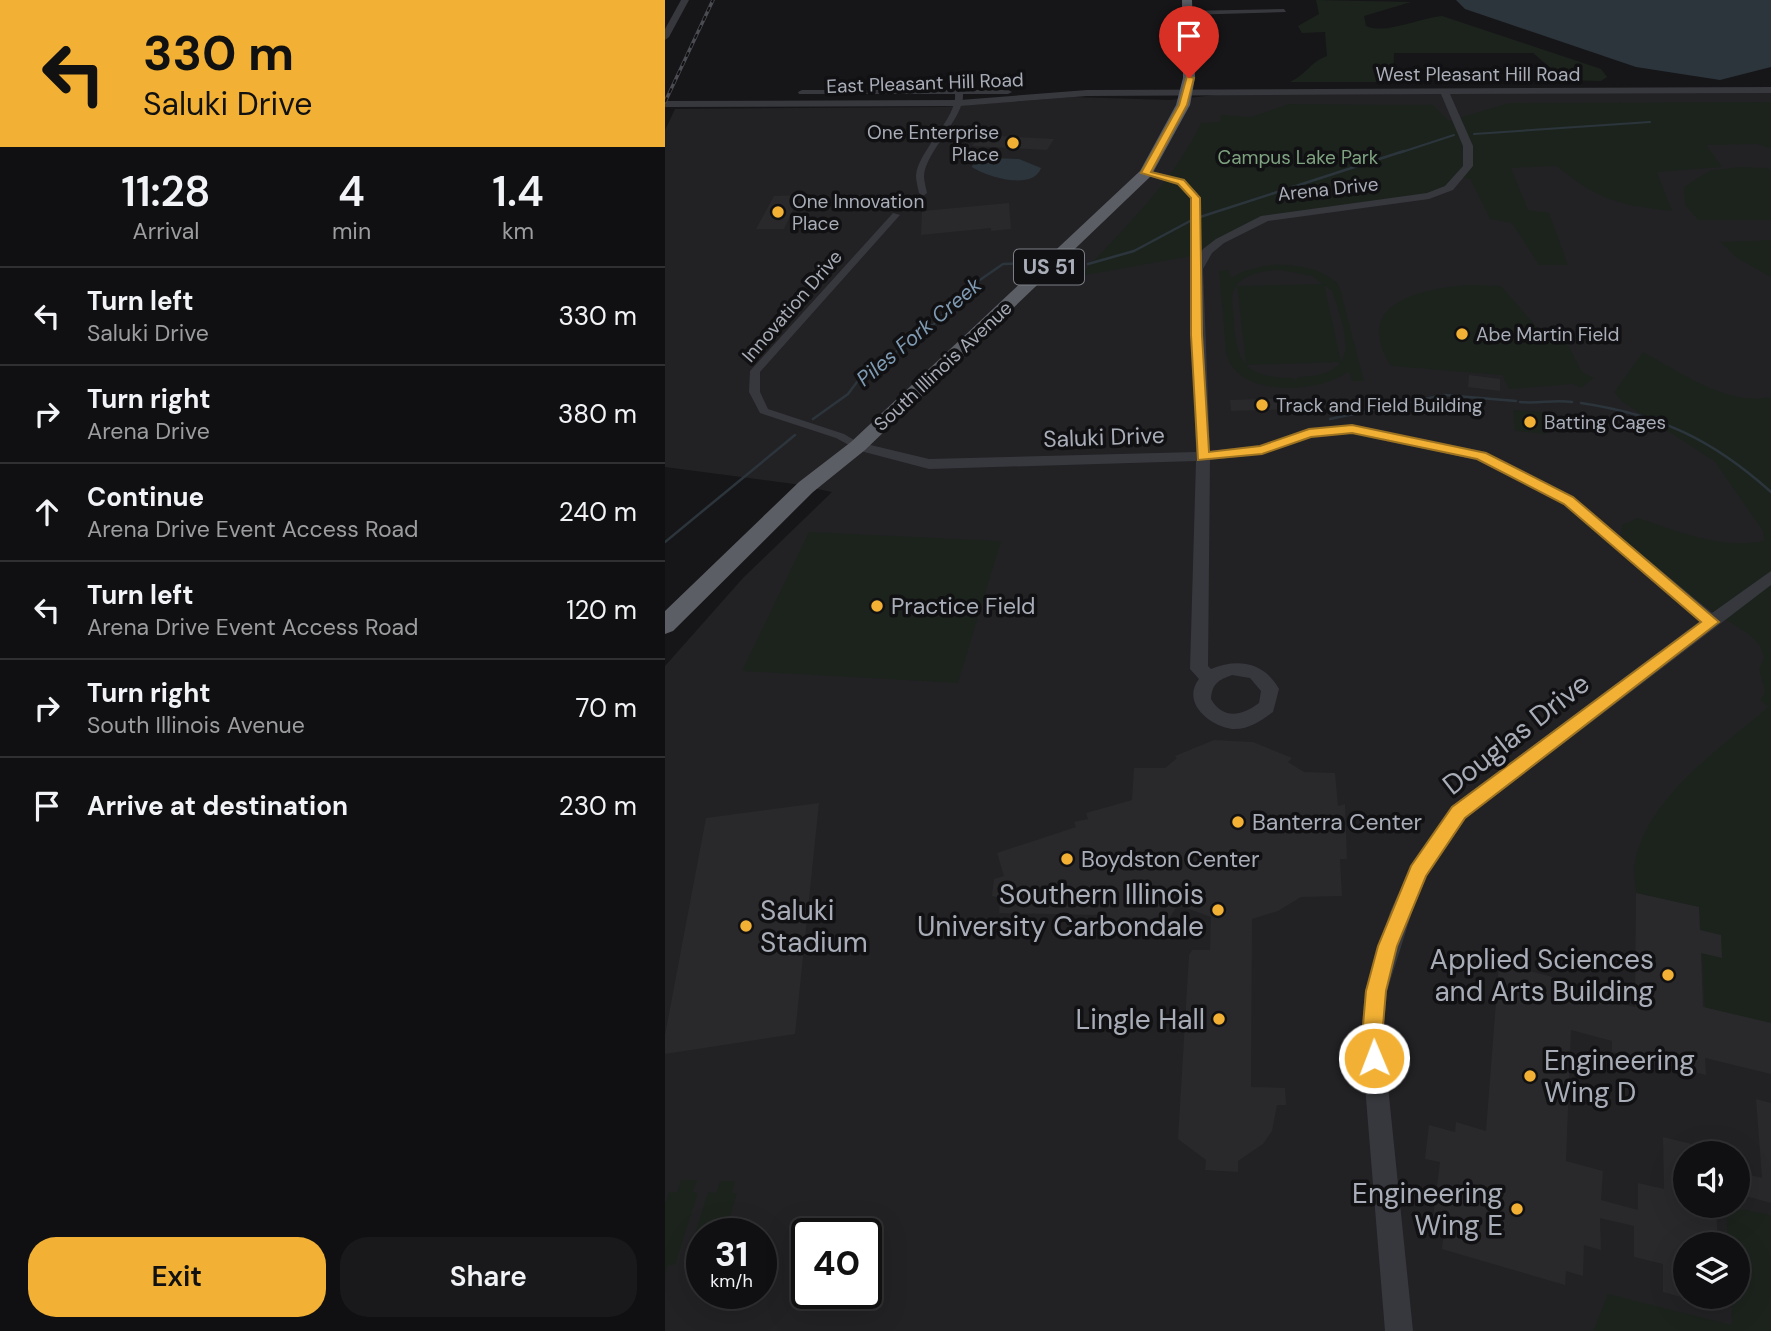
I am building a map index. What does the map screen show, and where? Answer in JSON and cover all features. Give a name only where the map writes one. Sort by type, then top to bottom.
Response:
[{"type":"highway","name":"South Illinois Avenue","points":[[665,625],[806,487],[858,446],[1146,173],[1183,105],[1190,68],[1186,6]]},
{"type":"street","points":[[665,37],[685,0]]},
{"type":"street","points":[[1186,6],[1284,11]]},
{"type":"street","name":"West Pleasant Hill Road","points":[[1185,92],[1771,90]]},
{"type":"street","points":[[802,92],[959,98],[1008,92]]},
{"type":"street","name":"East Pleasant Hill Road","points":[[665,104],[1185,92]]},
{"type":"street","name":"Arena Drive","points":[[1197,269],[1207,251],[1220,241],[1265,218],[1335,207],[1401,202],[1448,188],[1468,166],[1468,146],[1444,92]]},
{"type":"street","points":[[923,193],[921,174],[959,98]]},
{"type":"street","points":[[1146,173],[1181,182],[1194,194],[1203,457],[1199,669],[1209,677]]},
{"type":"street","name":"Innovation Drive","points":[[858,446],[840,436],[764,411],[756,401],[753,389],[755,371],[896,215]]},
{"type":"street","name":"Saluki Drive","points":[[858,446],[929,464],[1203,457],[1262,450],[1309,433],[1352,429],[1481,456],[1569,500],[1712,622]]},
{"type":"street","name":"Douglas Drive","points":[[1399,1331],[1372,1037],[1376,991],[1388,946],[1418,872],[1459,812],[1771,577]]},
{"type":"shaded area","points":[[1456,0],[1771,0],[1771,67],[1720,80],[1636,67],[1465,9]]},
{"type":"shaded area","name":"Southern Illinois University Carbondale","points":[[1771,92],[1771,1331],[665,1331],[665,666],[743,578],[832,492],[794,484],[665,467],[665,130],[675,109],[943,107],[1073,97],[1170,100],[1215,95]]},
{"type":"shaded area","points":[[993,158],[1019,159],[1041,168],[1029,179],[1009,180],[988,175],[972,167],[973,163]]},
{"type":"green space","points":[[1316,0],[1411,2],[1364,16],[1366,26],[1383,29],[1442,16],[1601,69],[1607,77],[1601,81],[1565,80],[1533,53],[1394,53],[1393,82],[1290,82],[1327,56],[1325,32],[1302,33],[1298,26],[1319,14]]},
{"type":"green space","name":"Campus Lake Park","points":[[1771,102],[1771,148],[1756,144],[1706,145],[1722,167],[1657,172],[1672,211],[1610,199],[1585,187],[1557,166],[1511,168],[1528,210],[1549,213],[1568,265],[1539,265],[1512,223],[1490,219],[1470,179],[1461,177],[1441,193],[1335,207],[1245,226],[1197,255],[1080,276],[1162,185],[1201,123],[1220,122],[1221,115],[1251,117],[1289,104],[1433,105],[1449,121],[1509,103]]},
{"type":"green space","points":[[1739,167],[1768,168],[1771,171],[1771,220],[1698,220],[1685,205],[1684,187],[1709,171]]},
{"type":"green space","points":[[1771,240],[1771,277],[1737,258],[1720,242]]},
{"type":"green space","points":[[1269,265],[1297,266],[1316,270],[1339,285],[1364,381],[1352,381],[1349,371],[1336,379],[1319,384],[1280,388],[1261,385],[1245,378],[1233,367],[1226,352],[1219,271],[1229,270],[1231,278],[1244,271]],"holes":[[[1280,270],[1312,276],[1332,291],[1345,338],[1341,361],[1333,369],[1319,375],[1298,377],[1296,381],[1293,378],[1272,377],[1247,366],[1237,345],[1232,296],[1234,289],[1244,279],[1265,272]]]},
{"type":"green space","points":[[1324,284],[1341,362],[1246,365],[1237,286]]},
{"type":"green space","name":"Abe Martin Field","points":[[1467,285],[1501,286],[1547,339],[1565,339],[1582,372],[1594,378],[1581,388],[1573,384],[1509,389],[1502,375],[1391,366],[1381,345],[1379,327],[1385,314],[1396,303],[1412,296],[1430,290]]},
{"type":"green space","points":[[1643,352],[1720,392],[1737,397],[1771,397],[1771,1023],[1705,1008],[1699,907],[1636,893],[1635,860],[1643,836],[1656,814],[1689,774],[1768,707],[1760,700],[1765,692],[1759,669],[1764,658],[1760,646],[1750,635],[1692,598],[1621,539],[1622,525],[1638,518],[1716,541],[1764,541],[1763,531],[1714,461],[1621,401],[1614,392]]},
{"type":"green space","name":"Batting Cages","points":[[1513,410],[1544,412],[1546,434],[1515,431]]},
{"type":"green space","name":"Practice Field","points":[[809,532],[1001,541],[958,683],[742,671]]},
{"type":"green space","points":[[681,1180],[697,1180],[693,1192],[698,1193],[690,1218],[686,1218],[686,1231],[675,1265],[668,1265],[665,1274],[665,1205],[669,1192],[677,1192]]},
{"type":"green space","points":[[720,1181],[735,1181],[732,1193],[737,1193],[730,1218],[700,1218],[708,1192],[716,1193]]},
{"type":"green space","points":[[1750,1211],[1771,1215],[1771,1331],[1593,1331],[1608,1294],[1732,1325],[1731,1309],[1750,1309],[1750,1232],[1727,1232],[1727,1218],[1750,1218]]},
{"type":"building","name":"One Enterprise Place","points":[[980,135],[1054,139],[1047,150],[972,146]]},
{"type":"building","name":"One Innovation Place","points":[[800,195],[784,229],[756,229],[774,196]]},
{"type":"building","points":[[1009,203],[1011,229],[991,231],[991,228],[921,235],[922,211]]},
{"type":"building","points":[[1469,375],[1500,379],[1500,391],[1468,387]]},
{"type":"building","name":"Track and Field Building","points":[[1293,398],[1294,409],[1231,411],[1230,400]]},
{"type":"building","points":[[1214,740],[1253,742],[1292,758],[1288,762],[1304,772],[1335,773],[1338,806],[1345,804],[1347,859],[1340,859],[1342,896],[1301,897],[1278,911],[1252,919],[1251,1087],[1285,1088],[1286,1105],[1277,1105],[1272,1131],[1263,1144],[1238,1161],[1238,1172],[1205,1170],[1206,1160],[1178,1139],[1189,955],[1192,950],[1210,950],[1211,917],[1178,905],[1168,920],[1120,917],[1119,923],[1097,921],[1098,915],[999,913],[1000,898],[992,896],[994,879],[1004,876],[997,853],[1076,827],[1074,822],[1088,819],[1086,813],[1132,800],[1134,768],[1165,768],[1177,758],[1175,756]]},
{"type":"building","name":"Saluki Stadium","points":[[819,803],[795,1034],[665,1054],[665,1035],[706,818]]},
{"type":"building","points":[[1636,893],[1699,907],[1700,930],[1721,935],[1722,958],[1701,953],[1703,1007],[1771,1023],[1771,1074],[1705,1058],[1706,1075],[1612,1052],[1612,1041],[1571,1030],[1566,1161],[1603,1171],[1601,1200],[1638,1210],[1638,1183],[1664,1189],[1663,1137],[1679,1141],[1673,1141],[1673,1218],[1717,1218],[1717,1232],[1673,1232],[1673,1295],[1663,1292],[1663,1264],[1634,1257],[1634,1226],[1600,1218],[1601,1250],[1584,1245],[1583,1276],[1566,1271],[1565,1285],[1442,1249],[1445,1222],[1433,1218],[1440,1162],[1425,1159],[1429,1125],[1455,1132],[1456,1122],[1486,1131],[1499,963],[1572,982],[1571,992],[1635,1007]]},
{"type":"building","points":[[1756,1099],[1771,1103],[1771,1203],[1750,1197],[1750,1175],[1762,1178]]},
{"type":"waterway","name":"Piles Fork Creek","points":[[1474,134],[1650,122]]},
{"type":"waterway","name":"Piles Fork Creek","points":[[1399,153],[1454,135]]},
{"type":"waterway","name":"Piles Fork Creek","points":[[1200,217],[1404,151]]},
{"type":"waterway","name":"Piles Fork Creek","points":[[1088,264],[1134,251],[1192,220]]},
{"type":"waterway","name":"Piles Fork Creek","points":[[813,419],[848,394],[860,378],[934,324],[974,284],[1003,264],[1032,263]]},
{"type":"waterway","points":[[1330,419],[1444,395],[1516,401]]},
{"type":"waterway","points":[[1520,402],[1572,402]]},
{"type":"waterway","points":[[1581,403],[1636,415],[1683,432],[1728,457],[1771,492]]},
{"type":"waterway","name":"Piles Fork Creek","points":[[665,542],[795,435]]},
{"type":"railway","points":[[665,102],[713,0]]},
{"type":"place","name":"One Enterprise Place","points":[[1013,143]]},
{"type":"place","name":"One Innovation Place","points":[[778,212]]},
{"type":"place","name":"Abe Martin Field","points":[[1462,334]]},
{"type":"place","name":"Track and Field Building","points":[[1262,405]]},
{"type":"place","name":"Batting Cages","points":[[1530,422]]},
{"type":"place","name":"Practice Field","points":[[877,606]]},
{"type":"place","name":"Banterra Center","points":[[1238,822]]},
{"type":"place","name":"Boydston Center","points":[[1067,859]]},
{"type":"place","name":"Southern Illinois University Carbondale","points":[[1218,910]]},
{"type":"place","name":"Saluki Stadium","points":[[746,926]]},
{"type":"place","name":"Applied Sciences and Arts Building","points":[[1668,975]]},
{"type":"place","name":"Lingle Hall","points":[[1219,1019]]},
{"type":"place","name":"Engineering Wing D","points":[[1530,1076]]},
{"type":"place","name":"Engineering Wing E","points":[[1517,1209]]},
{"type":"route","points":[[1189,78],[1183,105],[1146,173],[1181,182],[1193,191],[1196,198],[1197,335],[1203,457],[1262,450],[1309,433],[1335,429],[1368,431],[1481,456],[1569,500],[1712,622],[1459,812],[1418,872],[1388,946],[1376,991],[1372,1037],[1374,1058]]}]
